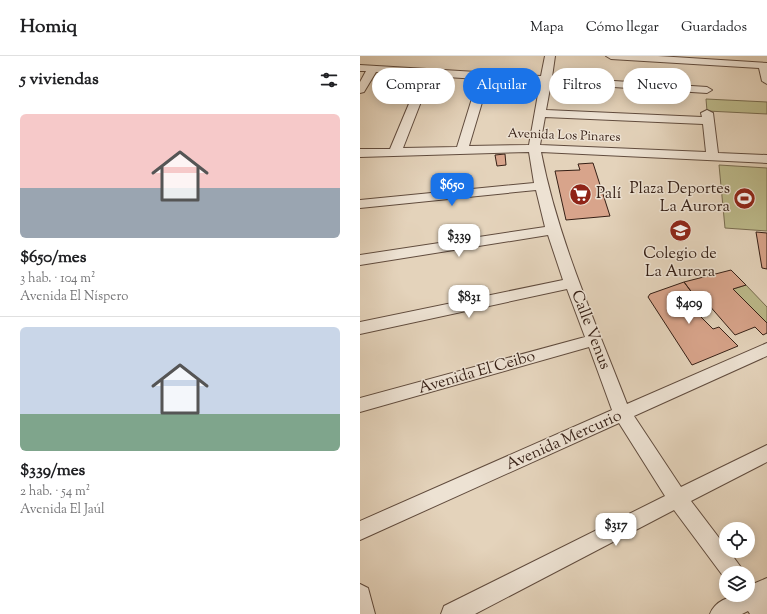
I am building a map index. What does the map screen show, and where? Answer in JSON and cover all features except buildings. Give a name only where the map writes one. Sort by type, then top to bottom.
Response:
[{"type":"street","name":"Calle Venus","points":[[550,56],[534,148],[541,186],[553,230],[623,415],[677,498],[728,566]]},
{"type":"street","points":[[611,56],[630,57],[705,70],[765,66],[767,81]]},
{"type":"street","points":[[360,68],[372,69]]},
{"type":"street","points":[[541,81],[707,93],[705,70]]},
{"type":"street","points":[[360,90],[372,71]]},
{"type":"street","points":[[395,152],[414,104]]},
{"type":"street","points":[[462,149],[476,104]]},
{"type":"street","points":[[540,113],[707,117],[712,156]]},
{"type":"street","name":"Avenida Los Pinares","points":[[360,153],[534,148],[767,159]]},
{"type":"street","points":[[360,204],[541,186]]},
{"type":"street","points":[[360,260],[553,230]]},
{"type":"street","points":[[360,328],[572,283]]},
{"type":"street","name":"Avenida El Ceibo","points":[[360,405],[594,340]]},
{"type":"street","name":"Avenida Mercurio","points":[[360,531],[767,350]]},
{"type":"street","points":[[452,614],[767,453]]},
{"type":"street","points":[[755,592],[764,614]]},
{"type":"street","points":[[360,595],[364,614]]},
{"type":"street","points":[[721,614],[740,602]]},
{"type":"shaded area","points":[[706,99],[767,102],[767,114],[707,111]]},
{"type":"shaded area","name":"Plaza Deportes La Aurora","points":[[719,165],[767,168],[767,231],[725,228]]},
{"type":"shaded area","points":[[746,285],[767,307],[767,323],[733,289]]},
{"type":"place","name":"Palí","points":[[581,194]]},
{"type":"place","name":"Plaza Deportes La Aurora","points":[[745,198]]},
{"type":"place","name":"Colegio de La Aurora","points":[[680,231]]}]
